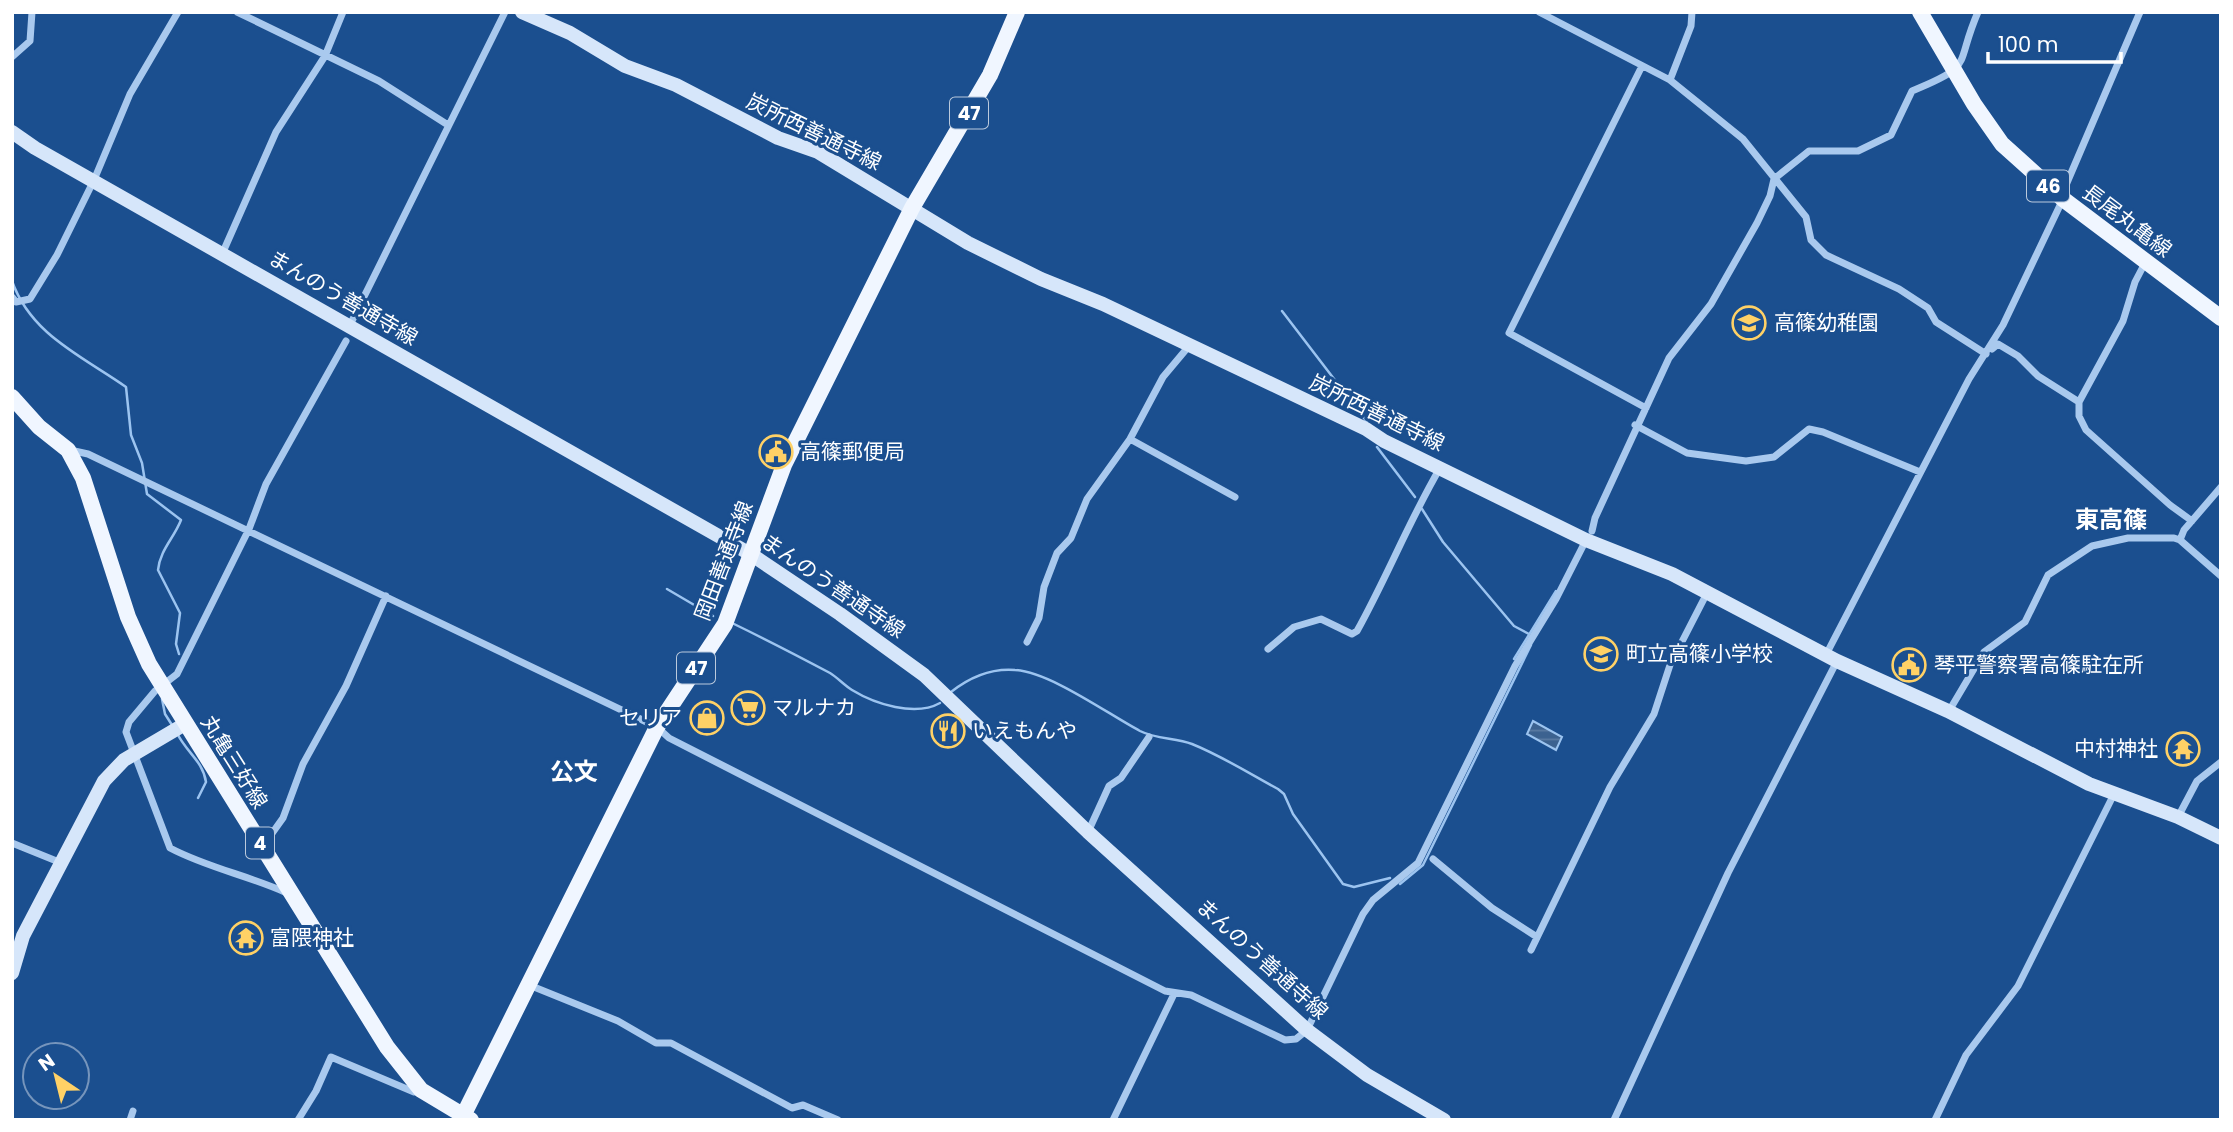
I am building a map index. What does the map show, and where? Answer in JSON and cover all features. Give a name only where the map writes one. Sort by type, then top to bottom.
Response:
[{"type":"main road","name":"炭所西善通寺線","points":[[522,12],[570,33],[625,66],[676,85],[778,138],[818,152],[968,243],[1041,279],[1672,574],[1837,662],[1948,711],[2089,784],[2178,817],[2221,838]]},
{"type":"main road","name":"岡田善通寺線","points":[[465,1118],[657,727],[725,624],[784,466],[912,208],[990,75],[1017,12]]},
{"type":"main road","name":"長尾丸亀線","points":[[1920,12],[2002,144],[2063,199],[2221,318]]},
{"type":"main road","name":"まんのう善通寺線","points":[[12,132],[35,148],[223,252],[347,334],[752,555],[850,621],[924,675],[1088,832],[1307,1030],[1367,1075],[1444,1120]]},
{"type":"main road","name":"丸亀三好線","points":[[12,397],[39,427],[68,450],[83,478],[136,640],[161,685],[178,728],[263,847],[387,1047],[421,1090],[465,1118]]},
{"type":"main road","points":[[12,973],[23,936],[59,862],[104,781],[124,760],[178,728]]},
{"type":"street","points":[[12,57],[30,41],[32,12]]},
{"type":"street","points":[[12,297],[16,302],[30,299],[57,255],[94,180],[130,94],[178,12]]},
{"type":"street","points":[[237,12],[324,57],[379,81],[448,125]]},
{"type":"street","points":[[223,252],[276,132],[324,57],[343,12]]},
{"type":"street","points":[[293,895],[238,872],[201,864],[170,848],[126,732],[130,722],[161,685],[177,674],[248,529],[266,484],[347,334],[505,12]]},
{"type":"street","points":[[1539,12],[1670,80],[1743,139],[1806,216],[1811,240],[1826,255],[1899,289],[1928,308],[1936,322],[1986,354]]},
{"type":"street","points":[[1670,80],[1691,26],[1692,12]]},
{"type":"street","points":[[68,450],[88,454],[248,529],[657,727],[669,738],[1174,994],[1191,995],[1285,1040],[1296,1039],[1307,1030],[1363,914],[1373,900],[1418,863],[1521,655],[1556,599],[1589,536],[1635,425],[1646,408],[1669,358],[1711,304],[1751,234],[1770,196],[1774,179],[1809,151],[1858,151],[1891,135],[1912,91],[1955,71],[1964,60],[1978,12]]},
{"type":"street","points":[[1829,649],[1920,472],[1986,354],[2063,199],[2066,185],[2140,12]]},
{"type":"street","points":[[1642,66],[1509,333],[1646,408]]},
{"type":"street","points":[[2146,261],[2123,321],[2079,402],[2079,416],[2086,430],[2192,521]]},
{"type":"street","points":[[1986,354],[1998,344],[2018,356],[2038,376],[2079,402]]},
{"type":"street","points":[[1027,642],[1039,618],[1044,587],[1057,553],[1071,538],[1098,481],[1130,439],[1163,377],[1189,346]]},
{"type":"street","points":[[1635,425],[1687,453],[1746,461],[1774,457],[1809,429],[1920,472]]},
{"type":"street","points":[[1130,439],[1235,497]]},
{"type":"street","points":[[1268,649],[1293,627],[1321,619],[1352,634],[1357,631],[1383,584],[1412,515],[1441,468]]},
{"type":"street","points":[[2180,540],[2184,530],[2221,487]]},
{"type":"street","points":[[1948,711],[1984,652],[2025,622],[2048,575],[2092,546],[2128,538],[2180,540],[2221,576]]},
{"type":"street","points":[[1531,950],[1610,787],[1654,714],[1671,665],[1708,592]]},
{"type":"street","points":[[263,847],[283,818],[303,764],[346,686],[386,596]]},
{"type":"street","points":[[1614,1120],[1728,873],[1837,662]]},
{"type":"street","points":[[1088,832],[1109,786],[1121,778],[1149,737]]},
{"type":"street","points":[[2178,817],[2197,781],[2221,762]]},
{"type":"street","points":[[1935,1120],[1966,1055],[2018,986],[2114,793]]},
{"type":"street","points":[[12,843],[59,862]]},
{"type":"street","points":[[1433,859],[1492,908],[1537,937]]},
{"type":"street","points":[[528,985],[618,1021],[656,1043],[671,1043],[792,1108],[803,1105],[838,1120]]},
{"type":"street","points":[[1113,1120],[1174,994]]},
{"type":"street","points":[[298,1120],[316,1091],[331,1057],[414,1092],[421,1090]]},
{"type":"street","points":[[130,1120],[133,1111]]},
{"type":"water","points":[[1533,721],[1562,737],[1556,750],[1527,734]]},
{"type":"waterway","points":[[12,281],[21,300],[45,330],[126,387],[131,435],[142,463],[147,494],[181,520],[161,556],[158,570],[180,613],[176,644],[179,654]]},
{"type":"waterway","points":[[1282,311],[1367,422]]},
{"type":"waterway","points":[[1377,447],[1415,497]]},
{"type":"waterway","points":[[1422,509],[1443,542],[1514,626],[1529,634]]},
{"type":"waterway","points":[[667,589],[713,616]]},
{"type":"waterway","points":[[1514,659],[1556,591]]},
{"type":"waterway","points":[[732,623],[830,673],[852,690],[872,700],[907,709],[919,709],[940,703]]},
{"type":"waterway","points":[[1400,884],[1423,865],[1531,645]]},
{"type":"waterway","points":[[951,692],[973,678],[997,670],[1029,672],[1045,678],[1140,731],[1192,744],[1278,789],[1284,794],[1293,814],[1343,884],[1354,887],[1390,878]]},
{"type":"waterway","points":[[162,699],[165,714],[172,725]]},
{"type":"waterway","points":[[177,733],[204,775],[206,782],[198,798]]},
{"type":"place","name":"高篠幼稚園","points":[[1749,323]]},
{"type":"place","name":"高篠郵便局","points":[[776,452]]},
{"type":"place","name":"町立高篠小学校","points":[[1601,654]]},
{"type":"place","name":"琴平警察署高篠駐在所","points":[[1909,665]]},
{"type":"place","name":"マルナカ","points":[[748,708]]},
{"type":"place","name":"セリア","points":[[707,718]]},
{"type":"place","name":"いえもんや","points":[[948,731]]},
{"type":"place","name":"中村神社","points":[[2183,749]]},
{"type":"place","name":"富隈神社","points":[[246,938]]},
{"type":"district","name":"東高篠","points":[[2111,520]]},
{"type":"district","name":"公文","points":[[574,772]]}]
